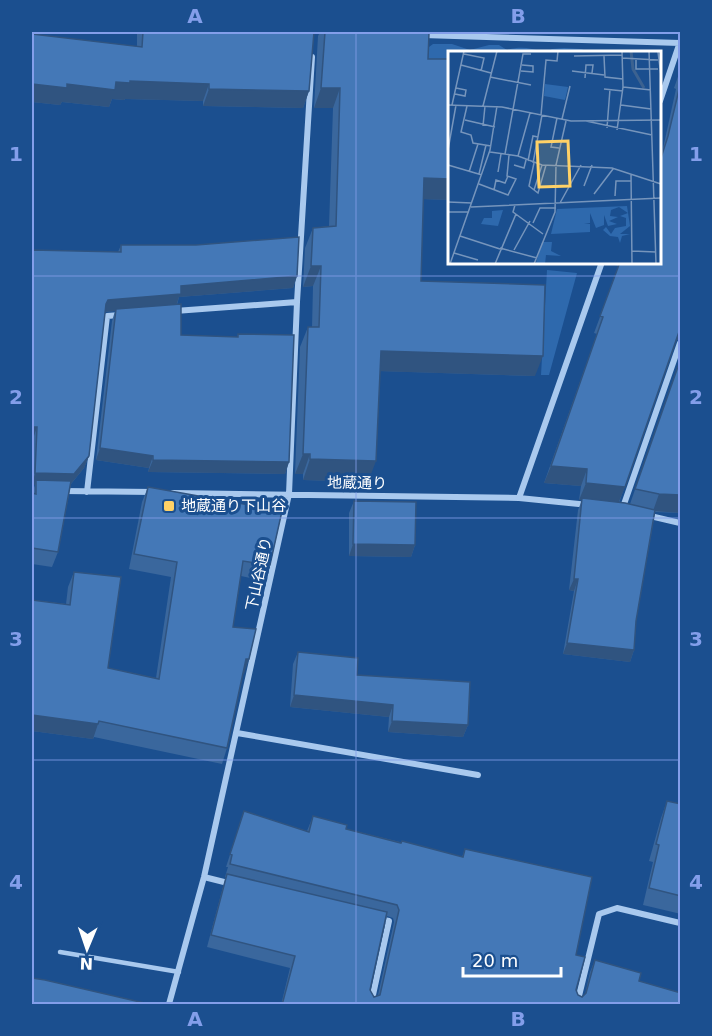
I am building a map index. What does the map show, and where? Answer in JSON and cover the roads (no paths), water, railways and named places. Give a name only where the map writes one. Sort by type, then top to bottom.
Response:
[{"type":"street","points":[[417,34],[680,42],[661,97]]},
{"type":"street","name":"下山谷通り","points":[[169,1005],[204,877],[289,494],[297,302],[312,55]]},
{"type":"street","points":[[519,498],[601,264]]},
{"type":"street","points":[[166,312],[297,302]]},
{"type":"street","points":[[87,492],[107,316],[131,314]]},
{"type":"street","points":[[622,510],[681,343]]},
{"type":"street","points":[[54,491],[159,493]]},
{"type":"street","name":"地蔵通り","points":[[170,493],[519,498],[601,507]]},
{"type":"street","points":[[612,508],[632,512]]},
{"type":"street","points":[[642,514],[681,523]]},
{"type":"street","points":[[237,733],[478,775]]},
{"type":"street","points":[[204,877],[238,885]]},
{"type":"street","points":[[577,1005],[599,914],[617,908],[681,923]]},
{"type":"street","points":[[366,915],[389,921],[371,1005]]},
{"type":"lane","points":[[60,952],[179,972]]},
{"type":"place","name":"地蔵通り下山谷","points":[[169,506]]}]
